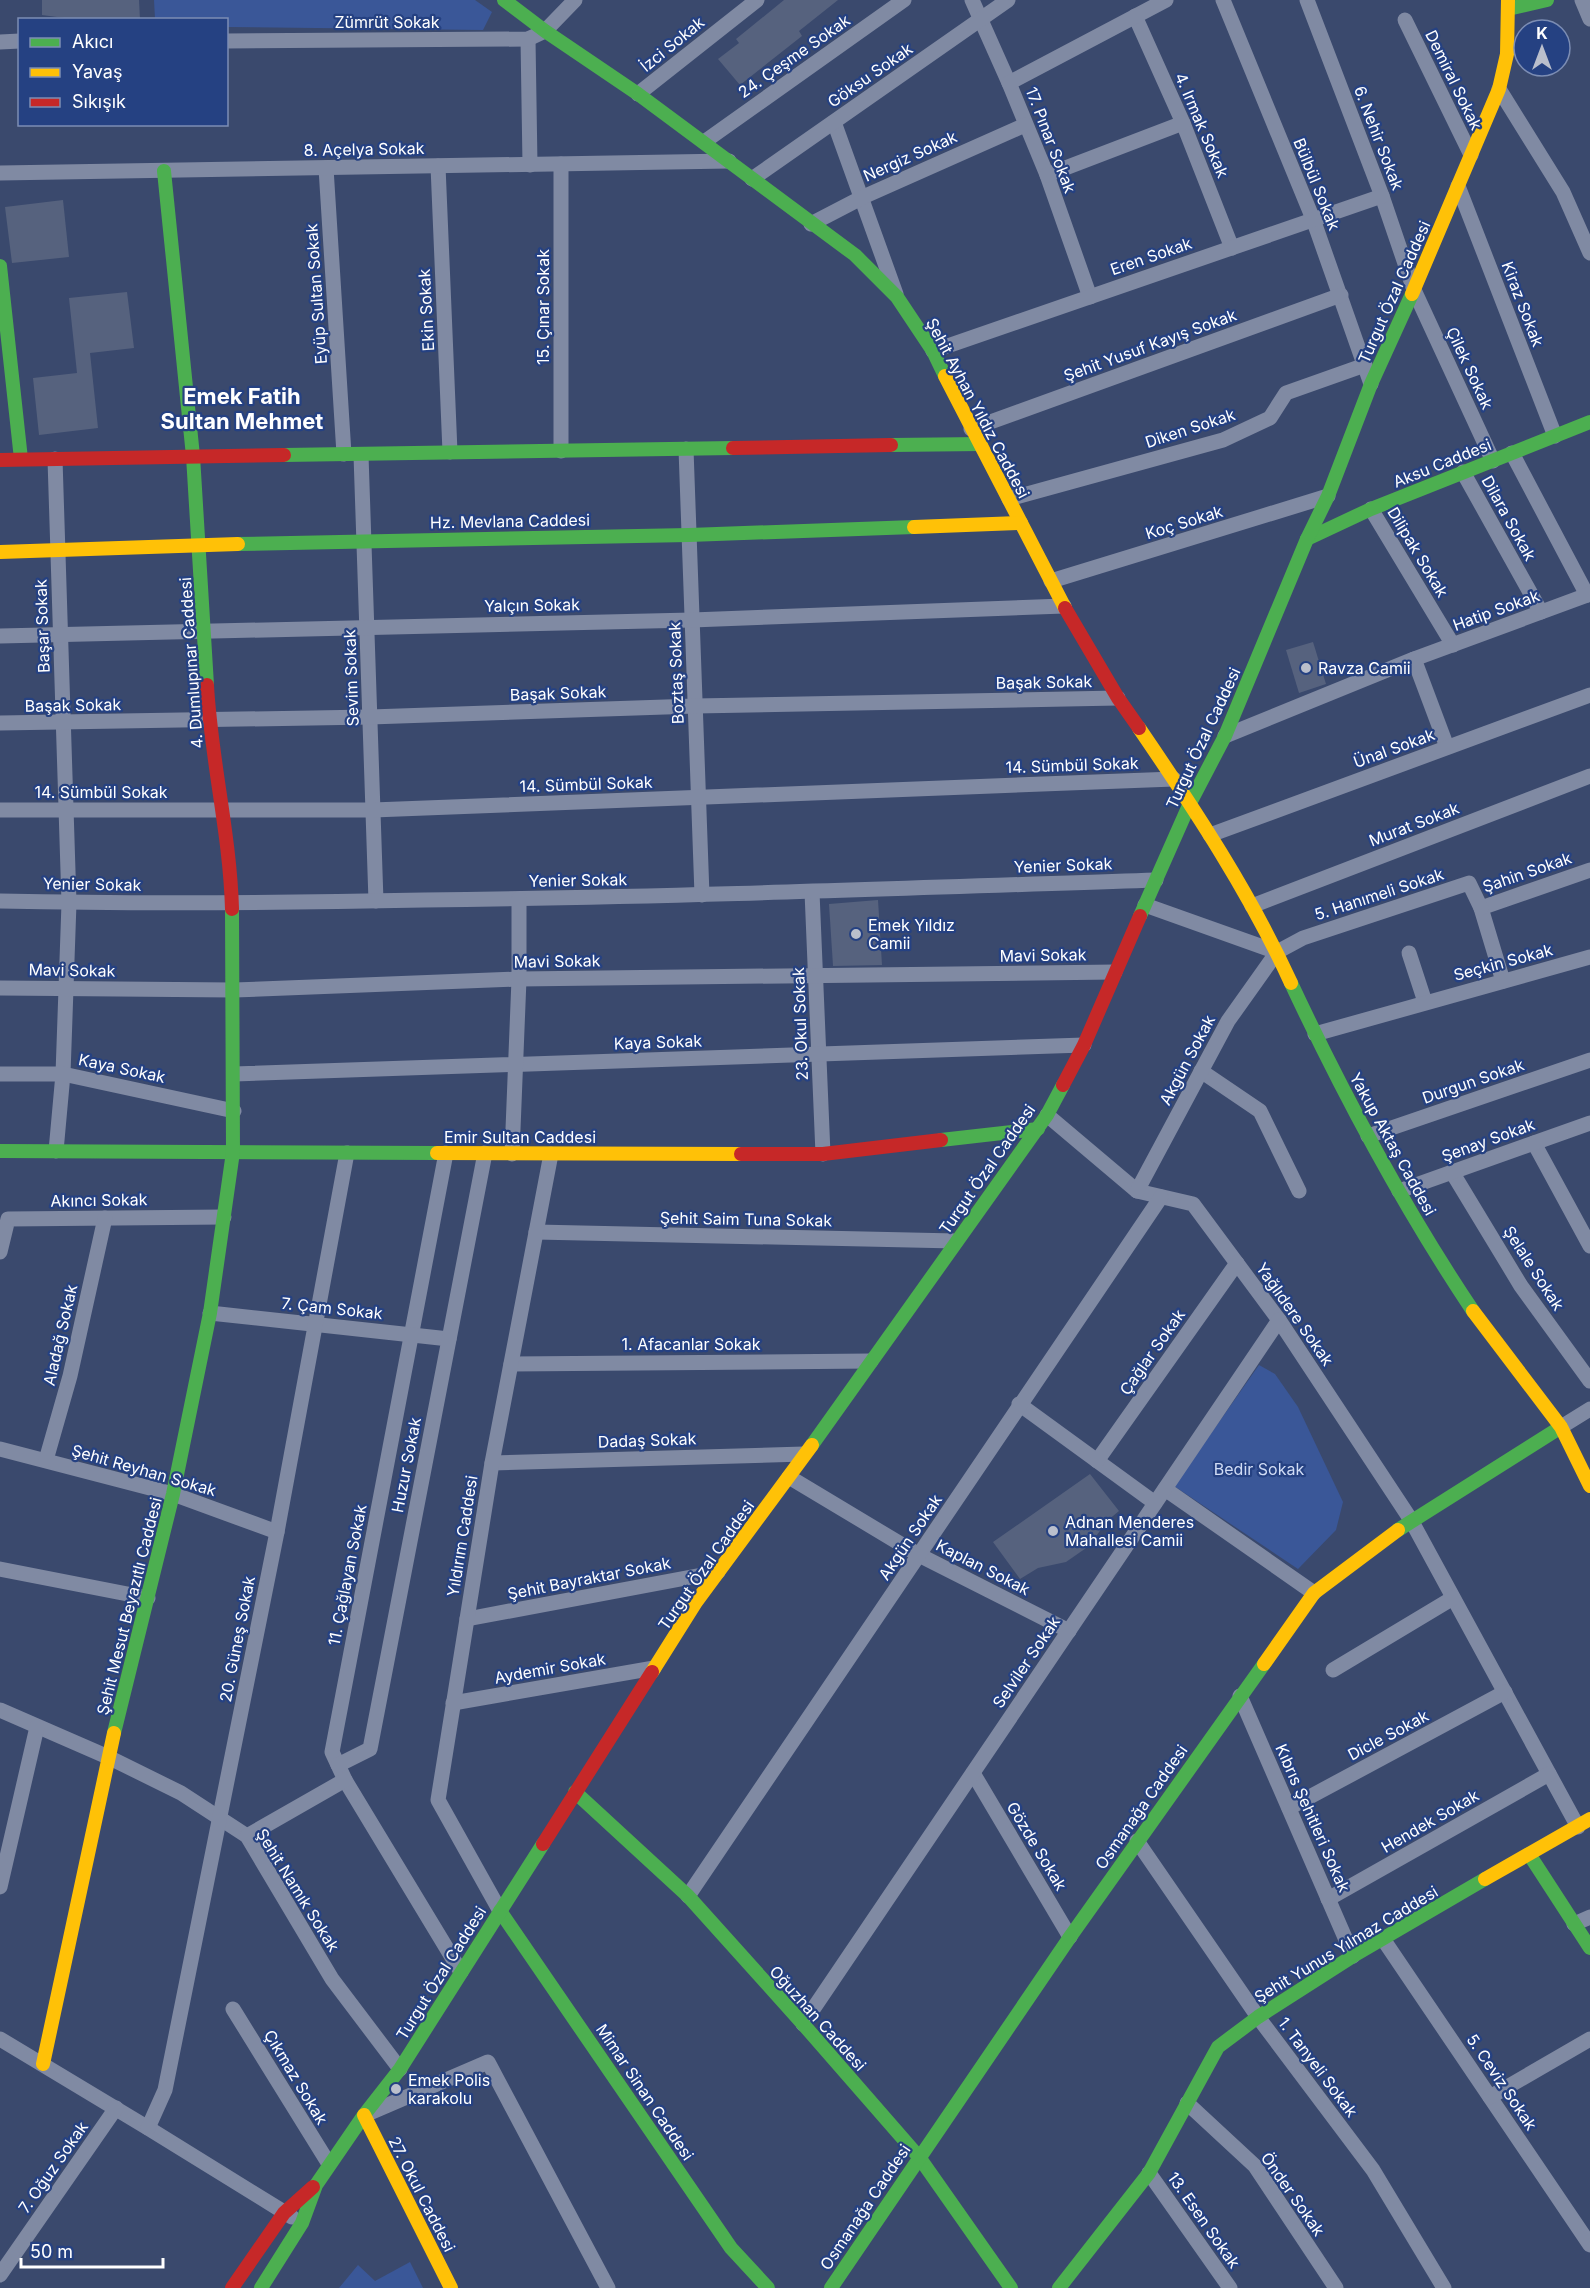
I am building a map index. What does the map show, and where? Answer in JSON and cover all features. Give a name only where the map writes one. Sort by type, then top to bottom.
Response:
[{"type":"street","name":"Şehit Ayhan Yıldız Caddesi","points":[[504,0],[545,31],[638,94],[855,255],[897,297],[933,351],[971,429],[981,444],[1064,606],[1118,698],[1190,803]]},
{"type":"street","points":[[545,31],[575,0]]},
{"type":"street","name":"İzci Sokak","points":[[638,94],[756,0]]},
{"type":"street","name":"24. Çeşme Sokak","points":[[704,142],[904,0]]},
{"type":"street","name":"17. Pınar Sokak","points":[[972,0],[1047,175],[1090,297]]},
{"type":"street","name":"Göksu Sokak","points":[[752,179],[1008,0]]},
{"type":"street","points":[[1009,83],[1166,0]]},
{"type":"street","name":"Bülbül Sokak","points":[[1223,0],[1313,219],[1371,384]]},
{"type":"street","points":[[1508,5],[1547,0]]},
{"type":"street","points":[[1582,0],[1590,19]]},
{"type":"street","name":"6. Nehir Sokak","points":[[1308,1],[1382,196],[1414,290]]},
{"type":"street","name":"Turgut Özal Caddesi","points":[[261,2288],[302,2223],[316,2185],[328,2164],[400,2068],[654,1668],[718,1572],[789,1477],[1047,1115],[1084,1045],[1114,972],[1190,803],[1225,735],[1307,539],[1328,496],[1371,384],[1414,290],[1499,89],[1506,54],[1508,5]]},
{"type":"street","name":"4. Irmak Sokak","points":[[1136,16],[1183,123],[1232,248]]},
{"type":"street","name":"Demiral Sokak","points":[[1405,20],[1471,155]]},
{"type":"street","name":"Zümrüt Sokak","points":[[228,41],[528,39],[545,31]]},
{"type":"street","points":[[528,39],[530,165]]},
{"type":"street","points":[[0,42],[18,41]]},
{"type":"street","points":[[1499,89],[1563,192],[1590,253]]},
{"type":"street","points":[[834,122],[863,197],[897,297]]},
{"type":"street","points":[[1047,175],[1183,123]]},
{"type":"street","name":"Nergiz Sokak","points":[[811,224],[863,197],[1025,125]]},
{"type":"street","name":"8. Açelya Sokak","points":[[0,173],[729,161]]},
{"type":"street","name":"15. Çınar Sokak","points":[[561,164],[561,451]]},
{"type":"street","name":"Ekin Sokak","points":[[438,166],[450,452]]},
{"type":"street","name":"Eyüp Sultan Sokak","points":[[326,168],[344,454]]},
{"type":"street","name":"4. Dumlupınar Caddesi","points":[[165,171],[193,456],[209,720],[223,810],[232,903],[233,1152]]},
{"type":"street","name":"Kiraz Sokak","points":[[1458,186],[1555,436]]},
{"type":"street","name":"Eren Sokak","points":[[933,351],[1382,196]]},
{"type":"street","points":[[0,266],[21,459]]},
{"type":"street","name":"Çilek Sokak","points":[[1414,290],[1493,461]]},
{"type":"street","name":"Şehit Yusuf Kayış Sokak","points":[[971,429],[1341,295]]},
{"type":"street","name":"Diken Sokak","points":[[1009,499],[1223,440],[1270,418],[1286,393],[1365,365]]},
{"type":"street","name":"Aksu Caddesi","points":[[1307,539],[1371,509],[1555,436],[1589,425]]},
{"type":"street","points":[[0,460],[981,444]]},
{"type":"street","name":"Boztaş Sokak","points":[[686,449],[702,895]]},
{"type":"street","points":[[1512,453],[1589,595]]},
{"type":"street","name":"Sevim Sokak","points":[[361,454],[376,901]]},
{"type":"street","name":"Başar Sokak","points":[[55,459],[69,903],[63,1074],[56,1151]]},
{"type":"street","name":"Dilara Sokak","points":[[1464,472],[1542,612]]},
{"type":"street","name":"Koç Sokak","points":[[1051,581],[1328,496]]},
{"type":"street","name":"Dilipak Sokak","points":[[1371,509],[1453,645]]},
{"type":"street","name":"Hz. Mevlana Caddesi","points":[[0,552],[364,540],[689,535],[1021,523]]},
{"type":"street","name":"Hatip Sokak","points":[[1225,735],[1414,659],[1589,595]]},
{"type":"street","name":"Yalçın Sokak","points":[[0,636],[692,620],[1064,606]]},
{"type":"street","points":[[1414,659],[1447,747]]},
{"type":"street","name":"Ünal Sokak","points":[[1210,835],[1590,694]]},
{"type":"street","name":"Başak Sokak","points":[[0,723],[64,724],[695,706],[1118,698]]},
{"type":"street","name":"Murat Sokak","points":[[1252,906],[1590,776]]},
{"type":"street","name":"14. Sümbül Sokak","points":[[0,810],[373,810],[1174,779]]},
{"type":"street","name":"Yakup Aktaş Caddesi","points":[[1190,803],[1277,952],[1315,1034],[1399,1191],[1472,1310],[1561,1427],[1590,1486]]},
{"type":"street","name":"Şahin Sokak","points":[[1503,981],[1481,908],[1590,870]]},
{"type":"street","name":"Yenier Sokak","points":[[0,901],[232,903],[519,899],[1156,880]]},
{"type":"street","name":"5. Hanımeli Sokak","points":[[1277,952],[1303,938],[1469,883],[1481,908]]},
{"type":"street","name":"23. Okul Sokak","points":[[812,892],[823,1155]]},
{"type":"street","points":[[512,1154],[519,979],[519,899]]},
{"type":"street","points":[[1145,905],[1277,952]]},
{"type":"street","name":"Akgün Sokak","points":[[1137,1191],[1228,1021],[1277,952]]},
{"type":"street","points":[[1409,953],[1425,1002]]},
{"type":"street","name":"Seçkin Sokak","points":[[1315,1034],[1590,957]]},
{"type":"street","name":"Mavi Sokak","points":[[0,988],[234,990],[519,979],[1114,972]]},
{"type":"street","name":"Kaya Sokak","points":[[234,1074],[1084,1045]]},
{"type":"street","name":"Durgun Sokak","points":[[1368,1136],[1590,1060]]},
{"type":"street","points":[[1201,1071],[1260,1111],[1299,1191]]},
{"type":"street","name":"Kaya Sokak","points":[[0,1074],[63,1074],[234,1111]]},
{"type":"street","name":"Yağlıdere Sokak","points":[[1047,1115],[1137,1191],[1193,1204],[1279,1320],[1411,1520],[1549,1774],[1584,1823]]},
{"type":"street","name":"Şenay Sokak","points":[[1399,1191],[1534,1143],[1588,1127]]},
{"type":"street","name":"Emir Sultan Caddesi","points":[[0,1151],[823,1155],[1038,1129]]},
{"type":"street","points":[[1534,1143],[1590,1246]]},
{"type":"street","name":"Şehit Mesut Beyazıtlı Caddesi","points":[[44,2064],[108,1757],[174,1494],[210,1313],[233,1152]]},
{"type":"street","name":"20. Güneş Sokak","points":[[148,2128],[165,2090],[221,1817],[277,1532],[347,1153]]},
{"type":"street","name":"11. Çağlayan Sokak","points":[[446,1153],[332,1752],[345,1780],[461,1972]]},
{"type":"street","name":"Huzur Sokak","points":[[338,1765],[370,1749],[484,1153]]},
{"type":"street","name":"Yıldırım Caddesi","points":[[500,1911],[438,1800],[492,1463],[551,1154]]},
{"type":"street","name":"Şelale Sokak","points":[[1452,1172],[1521,1286],[1590,1381]]},
{"type":"street","name":"Akgün Sokak","points":[[688,1896],[1161,1197]]},
{"type":"street","name":"Akıncı Sokak","points":[[0,1252],[8,1220],[224,1217]]},
{"type":"street","name":"Aladağ Sokak","points":[[46,1460],[70,1376],[105,1218]]},
{"type":"street","name":"Şehit Saim Tuna Sokak","points":[[536,1232],[956,1241]]},
{"type":"street","name":"Çağlar Sokak","points":[[1097,1461],[1237,1263]]},
{"type":"street","name":"7. Çam Sokak","points":[[210,1313],[449,1339]]},
{"type":"street","name":"Selviler Sokak","points":[[802,2024],[1279,1320]]},
{"type":"street","name":"1. Afacanlar Sokak","points":[[511,1364],[871,1361]]},
{"type":"street","points":[[1019,1404],[1155,1503]]},
{"type":"street","points":[[1561,1427],[1590,1409]]},
{"type":"street","name":"Osmanağa Caddesi","points":[[831,2288],[1070,1937],[1314,1593],[1411,1520],[1561,1427]]},
{"type":"street","name":"Şehit Reyhan Sokak","points":[[0,1449],[174,1494],[277,1532]]},
{"type":"street","name":"Dadaş Sokak","points":[[492,1463],[804,1454]]},
{"type":"street","name":"Kaplan Sokak","points":[[789,1477],[920,1555],[1069,1631]]},
{"type":"street","points":[[1165,1489],[1314,1593]]},
{"type":"street","points":[[0,1569],[148,1598]]},
{"type":"street","name":"Şehit Bayraktar Sokak","points":[[467,1619],[718,1572]]},
{"type":"street","points":[[1334,1670],[1453,1598]]},
{"type":"street","name":"Aydemir Sokak","points":[[453,1703],[654,1668]]},
{"type":"street","name":"Dicle Sokak","points":[[1289,1808],[1504,1692]]},
{"type":"street","name":"Kıbrıs Şehitleri Sokak","points":[[1240,1696],[1353,1956]]},
{"type":"street","name":"Şehit Namık Sokak","points":[[0,1710],[108,1757],[181,1793],[247,1836],[332,1979],[400,2068]]},
{"type":"street","points":[[0,1887],[37,1727]]},
{"type":"street","name":"Gözde Sokak","points":[[973,1773],[1070,1937]]},
{"type":"street","name":"Hendek Sokak","points":[[1328,1899],[1549,1774]]},
{"type":"street","points":[[247,1836],[345,1780]]},
{"type":"street","name":"Oğuzhan Caddesi","points":[[575,1792],[688,1896],[919,2157],[1011,2288]]},
{"type":"street","name":"Şehit Yunus Yılmaz Caddesi","points":[[1059,2288],[1149,2173],[1218,2047],[1258,2016],[1353,1956],[1584,1823]]},
{"type":"street","name":"1. Tanyeli Sokak","points":[[1137,1841],[1258,2016],[1373,2170],[1444,2288]]},
{"type":"street","points":[[1529,1854],[1590,1948]]},
{"type":"street","name":"Mimar Sinan Caddesi","points":[[500,1911],[731,2248],[768,2288]]},
{"type":"street","points":[[1574,1924],[1590,1917]]},
{"type":"street","name":"5. Ceviz Sokak","points":[[1383,1939],[1590,2245]]},
{"type":"street","name":"Çıkmaz Sokak","points":[[233,2009],[328,2164]]},
{"type":"street","points":[[0,2039],[302,2223]]},
{"type":"street","points":[[1490,2097],[1590,2039]]},
{"type":"street","points":[[364,2115],[488,2062],[608,2288]]},
{"type":"street","name":"Önder Sokak","points":[[1187,2103],[1255,2166],[1335,2288]]},
{"type":"street","name":"7. Oğuz Sokak","points":[[0,2275],[116,2109]]},
{"type":"street","name":"27. Okul Caddesi","points":[[364,2115],[452,2288]]},
{"type":"street","name":"13. Esen Sokak","points":[[1149,2173],[1230,2288]]},
{"type":"street","name":"Turgut Özal Caddesi","points":[[232,2288],[284,2213],[316,2185]]},
{"type":"green space","points":[[154,0],[475,0],[492,12],[483,30],[228,27],[228,18],[155,18]]},
{"type":"green space","name":"Bedir Sokak","points":[[1259,1365],[1275,1374],[1298,1407],[1343,1502],[1336,1530],[1298,1569],[1174,1486]]},
{"type":"green space","points":[[410,2262],[423,2288],[339,2288],[358,2265],[375,2281]]},
{"type":"building","points":[[42,0],[139,0],[140,18],[64,18],[42,15]]},
{"type":"building","points":[[784,0],[838,0],[799,31],[802,36],[740,85],[718,59],[739,43],[736,39]]},
{"type":"building","points":[[63,200],[69,257],[12,263],[5,207]]},
{"type":"building","points":[[127,292],[134,348],[90,353],[98,428],[39,435],[33,378],[77,373],[69,298]]},
{"type":"building","name":"Ravza Camii","points":[[1313,642],[1326,684],[1299,693],[1286,650]]},
{"type":"building","name":"Emek Yıldız Camii","points":[[878,900],[882,965],[833,966],[829,904]]},
{"type":"building","name":"Adnan Menderes Mahallesi Camii","points":[[1090,1474],[1119,1511],[1107,1521],[1089,1546],[1066,1562],[1038,1568],[1020,1579],[993,1542]]},
{"type":"traffic: fast","points":[[504,0],[545,31],[638,94],[855,255],[897,297],[933,351],[945,376]]},
{"type":"traffic: fast","points":[[1508,9],[1547,0]]},
{"type":"traffic: fast","points":[[164,171],[193,456],[207,685]]},
{"type":"traffic: fast","points":[[0,266],[21,459]]},
{"type":"traffic: fast","points":[[1140,916],[1190,803],[1225,736],[1307,539],[1328,496],[1371,384],[1412,294]]},
{"type":"traffic: fast","points":[[1307,539],[1371,509],[1590,422]]},
{"type":"traffic: fast","points":[[891,445],[981,444]]},
{"type":"traffic: fast","points":[[284,455],[733,448]]},
{"type":"traffic: fast","points":[[238,544],[689,535],[914,527]]},
{"type":"traffic: fast","points":[[114,1733],[173,1494],[210,1313],[233,1152],[232,909]]},
{"type":"traffic: fast","points":[[1291,983],[1376,1151],[1423,1232],[1473,1311]]},
{"type":"traffic: fast","points":[[812,1445],[1047,1115],[1063,1085]]},
{"type":"traffic: fast","points":[[941,1140],[1038,1129]]},
{"type":"traffic: fast","points":[[0,1151],[437,1153]]},
{"type":"traffic: fast","points":[[1398,1530],[1561,1427]]},
{"type":"traffic: fast","points":[[831,2288],[1070,1937],[1264,1664]]},
{"type":"traffic: fast","points":[[575,1792],[688,1896],[803,2024],[919,2157],[1011,2288]]},
{"type":"traffic: fast","points":[[261,2288],[302,2223],[316,2185],[364,2115],[400,2069],[543,1844]]},
{"type":"traffic: fast","points":[[1529,1854],[1590,1948]]},
{"type":"traffic: fast","points":[[1059,2288],[1149,2173],[1218,2047],[1258,2017],[1353,1956],[1485,1879]]},
{"type":"traffic: fast","points":[[500,1911],[731,2248],[768,2288]]},
{"type":"traffic: slow","points":[[1412,294],[1499,89],[1507,54],[1508,0]]},
{"type":"traffic: slow","points":[[945,376],[1065,608]]},
{"type":"traffic: slow","points":[[914,527],[1021,523]]},
{"type":"traffic: slow","points":[[0,552],[238,544]]},
{"type":"traffic: slow","points":[[1139,728],[1240,884],[1291,983]]},
{"type":"traffic: slow","points":[[437,1153],[741,1154]]},
{"type":"traffic: slow","points":[[1473,1311],[1561,1427],[1590,1486]]},
{"type":"traffic: slow","points":[[652,1672],[696,1602],[812,1445]]},
{"type":"traffic: slow","points":[[1264,1664],[1314,1593],[1398,1530]]},
{"type":"traffic: slow","points":[[43,2064],[114,1733]]},
{"type":"traffic: slow","points":[[1485,1879],[1590,1819]]},
{"type":"traffic: slow","points":[[364,2115],[451,2288]]},
{"type":"traffic: jam","points":[[733,448],[891,445]]},
{"type":"traffic: jam","points":[[0,460],[284,455]]},
{"type":"traffic: jam","points":[[1065,608],[1118,698],[1139,728]]},
{"type":"traffic: jam","points":[[207,685],[212,741],[228,853],[232,909]]},
{"type":"traffic: jam","points":[[1063,1085],[1084,1045],[1140,916]]},
{"type":"traffic: jam","points":[[741,1154],[823,1154],[941,1140]]},
{"type":"traffic: jam","points":[[543,1844],[652,1672]]},
{"type":"traffic: jam","points":[[232,2288],[284,2213],[313,2187]]},
{"type":"place","name":"Ravza Camii","points":[[1306,668]]},
{"type":"place","name":"Emek Yıldız Camii","points":[[856,934]]},
{"type":"place","name":"Adnan Menderes Mahallesi Camii","points":[[1053,1531]]},
{"type":"place","name":"Emek Polis karakolu","points":[[396,2089]]},
{"type":"district","name":"Emek Fatih Sultan Mehmet","points":[[242,408]]}]
